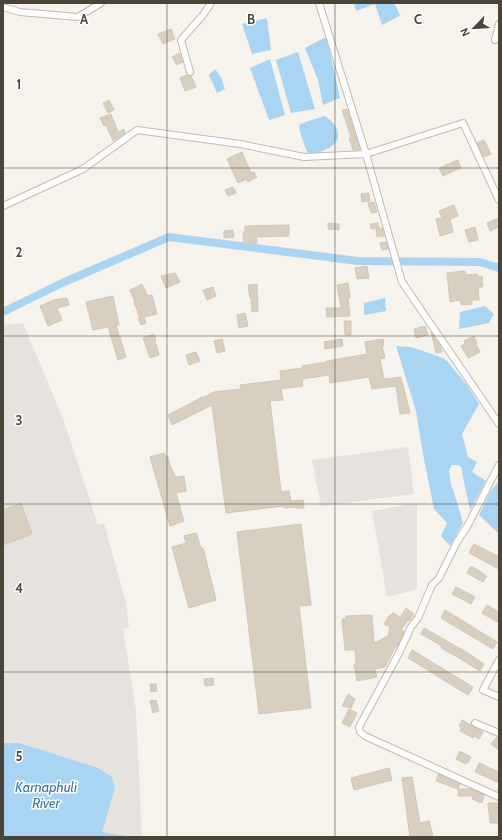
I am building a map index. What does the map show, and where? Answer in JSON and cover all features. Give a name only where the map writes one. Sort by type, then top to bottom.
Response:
[{"type":"street","points":[[3,7],[20,12],[78,17],[101,3]]},
{"type":"street","points":[[190,72],[181,40],[203,15],[210,3]]},
{"type":"street","points":[[319,3],[366,154],[402,282],[499,424]]},
{"type":"street","points":[[495,40],[499,24]]},
{"type":"street","points":[[3,206],[83,169],[137,130],[240,144],[304,157],[366,154],[463,124],[499,200]]},
{"type":"street","points":[[499,465],[468,525],[457,542],[440,578],[432,585],[418,618],[411,627],[399,653],[359,727],[360,732],[365,736],[499,797]]},
{"type":"street","points":[[499,660],[483,690],[499,697]]},
{"type":"street","points":[[475,723],[499,733]]},
{"type":"shaded area","points":[[23,323],[64,421],[98,525],[104,523],[126,603],[129,627],[123,629],[136,711],[142,837],[9,837],[10,820],[3,743],[3,325]]},
{"type":"shaded area","points":[[408,447],[414,494],[321,506],[312,460]]},
{"type":"shaded area","points":[[417,503],[417,589],[387,597],[372,511]]},
{"type":"water","points":[[354,3],[394,3],[401,15],[382,25],[375,4],[356,11]]},
{"type":"water","points":[[267,18],[271,50],[252,54],[242,24]]},
{"type":"water","points":[[324,38],[327,38],[340,98],[323,105],[318,80],[305,48]]},
{"type":"water","points":[[298,52],[315,109],[291,113],[276,60]]},
{"type":"water","points":[[270,59],[285,115],[269,120],[250,68]]},
{"type":"water","points":[[215,69],[221,77],[225,89],[217,93],[209,75]]},
{"type":"water","points":[[324,116],[331,120],[336,127],[338,139],[332,146],[310,156],[308,155],[299,125]]},
{"type":"water","points":[[385,298],[386,311],[364,315],[364,303]]},
{"type":"water","points":[[485,306],[494,314],[489,323],[459,329],[460,312]]},
{"type":"water","points":[[396,346],[411,347],[443,358],[467,385],[479,404],[462,434],[468,457],[477,462],[472,472],[486,481],[470,510],[461,467],[458,465],[452,465],[449,470],[451,484],[463,523],[450,546],[441,536],[447,523],[434,509],[416,411]]},
{"type":"water","points":[[499,481],[499,534],[479,515],[490,492]]},
{"type":"water","name":"Karnaphuli River","points":[[3,743],[19,743],[98,768],[112,777],[115,788],[102,832],[132,837],[3,837]]},
{"type":"building","points":[[171,29],[175,39],[163,44],[158,34]]},
{"type":"building","points":[[179,53],[183,62],[177,65],[172,57]]},
{"type":"building","points":[[187,75],[191,76],[196,87],[185,91],[180,78]]},
{"type":"building","points":[[109,100],[114,110],[108,113],[103,103]]},
{"type":"building","points":[[347,109],[360,150],[353,150],[349,138],[351,137],[342,110]]},
{"type":"building","points":[[111,114],[118,132],[124,129],[125,133],[113,141],[106,125],[104,126],[100,118]]},
{"type":"building","points":[[484,140],[491,154],[484,157],[477,143]]},
{"type":"building","points":[[242,152],[251,173],[254,172],[257,177],[248,182],[247,179],[238,183],[227,159]]},
{"type":"building","points":[[458,160],[461,168],[443,176],[439,168]]},
{"type":"building","points":[[233,187],[236,193],[228,196],[225,190]]},
{"type":"building","points":[[369,193],[370,201],[362,202],[361,194]]},
{"type":"building","points":[[374,202],[377,212],[371,213],[368,203]]},
{"type":"building","points":[[454,205],[458,216],[450,219],[453,232],[440,236],[436,219],[442,218],[439,211]]},
{"type":"building","points":[[499,218],[499,227],[490,231],[487,223]]},
{"type":"building","points":[[328,223],[339,224],[339,230],[328,229]]},
{"type":"building","points":[[378,223],[379,228],[371,229],[370,224]]},
{"type":"building","points":[[289,225],[289,236],[256,237],[257,243],[244,244],[243,232],[245,232],[245,226]]},
{"type":"building","points":[[475,227],[478,240],[469,242],[465,230]]},
{"type":"building","points":[[382,228],[384,236],[377,237],[376,229]]},
{"type":"building","points":[[233,230],[234,237],[224,238],[224,231]]},
{"type":"building","points":[[386,242],[388,249],[382,250],[380,243]]},
{"type":"building","points":[[367,266],[369,278],[357,279],[355,268]]},
{"type":"building","points":[[465,271],[466,275],[477,274],[478,277],[482,276],[483,287],[478,287],[479,300],[472,300],[472,304],[461,305],[460,300],[450,302],[447,273]]},
{"type":"building","points":[[175,273],[180,282],[166,288],[161,276]]},
{"type":"building","points":[[348,283],[350,316],[327,317],[326,308],[341,308],[337,285]]},
{"type":"building","points":[[142,284],[148,296],[152,295],[157,314],[144,317],[146,323],[141,325],[130,290]]},
{"type":"building","points":[[257,284],[258,311],[252,312],[248,285]]},
{"type":"building","points":[[213,287],[216,296],[207,300],[203,290]]},
{"type":"building","points":[[113,296],[119,325],[116,325],[126,357],[118,360],[108,327],[93,330],[86,302]]},
{"type":"building","points":[[67,298],[69,305],[57,308],[62,320],[48,326],[40,306],[54,300]]},
{"type":"building","points":[[245,313],[248,326],[239,328],[237,315]]},
{"type":"building","points":[[344,321],[351,321],[351,335],[345,335]]},
{"type":"building","points":[[425,326],[428,335],[416,338],[414,329]]},
{"type":"building","points":[[431,332],[440,346],[442,352],[436,353]]},
{"type":"building","points":[[154,334],[159,355],[150,358],[143,338]]},
{"type":"building","points":[[474,336],[480,352],[468,358],[461,346],[465,344],[464,341]]},
{"type":"building","points":[[222,339],[225,351],[217,353],[214,341]]},
{"type":"building","points":[[342,339],[343,346],[325,349],[324,342]]},
{"type":"building","points":[[383,339],[384,345],[382,345],[385,358],[380,359],[384,379],[401,377],[410,413],[400,414],[396,386],[372,389],[369,377],[330,383],[329,375],[302,379],[303,386],[281,389],[283,400],[270,401],[281,492],[289,491],[291,501],[303,500],[304,508],[284,508],[284,506],[226,513],[212,405],[172,425],[168,415],[214,392],[241,389],[240,385],[281,380],[280,371],[303,368],[302,366],[367,354],[365,342]]},
{"type":"building","points":[[196,352],[200,361],[189,365],[186,355]]},
{"type":"building","points":[[164,453],[166,457],[168,457],[175,477],[184,476],[186,491],[176,493],[184,521],[170,526],[150,457]]},
{"type":"building","points":[[21,503],[32,534],[3,545],[3,510]]},
{"type":"building","points":[[301,524],[311,605],[299,606],[311,708],[259,714],[237,532]]},
{"type":"building","points":[[196,533],[201,548],[203,548],[216,600],[189,608],[172,547],[186,543],[184,536]]},
{"type":"building","points":[[474,544],[499,557],[499,569],[469,553]]},
{"type":"building","points":[[470,567],[473,567],[487,576],[483,582],[467,573]]},
{"type":"building","points":[[456,587],[475,597],[471,604],[452,594]]},
{"type":"building","points":[[487,605],[499,612],[499,623],[482,613]]},
{"type":"building","points":[[406,608],[414,614],[401,630],[404,632],[398,646],[396,646],[385,667],[375,669],[377,677],[357,681],[354,664],[356,664],[355,650],[345,650],[342,619],[346,619],[346,616],[372,615],[374,643],[388,636],[390,627],[384,624],[389,616],[393,613],[400,617]]},
{"type":"building","points":[[445,610],[497,642],[493,649],[441,618]]},
{"type":"building","points":[[424,628],[468,653],[484,664],[480,671],[441,648],[442,646],[421,634]]},
{"type":"building","points":[[412,650],[473,687],[468,695],[408,658]]},
{"type":"building","points":[[213,678],[214,685],[205,686],[204,679]]},
{"type":"building","points":[[150,684],[156,684],[157,691],[151,692]]},
{"type":"building","points":[[348,694],[355,699],[351,708],[342,706]]},
{"type":"building","points":[[156,700],[159,711],[153,713],[150,701]]},
{"type":"building","points":[[349,709],[357,713],[350,727],[342,723]]},
{"type":"building","points":[[462,720],[483,732],[479,739],[474,736],[473,738],[460,731],[462,728],[459,726]]},
{"type":"building","points":[[497,737],[499,737],[499,750],[491,744]]},
{"type":"building","points":[[460,751],[471,757],[468,763],[467,762],[466,764],[456,759]]},
{"type":"building","points":[[479,763],[499,772],[499,783],[475,772]]},
{"type":"building","points":[[389,768],[392,780],[354,790],[351,778]]},
{"type":"building","points":[[438,774],[460,784],[458,789],[436,781]]},
{"type":"building","points":[[412,777],[420,823],[429,821],[433,836],[430,837],[410,837],[402,778]]},
{"type":"building","points":[[458,789],[471,789],[484,795],[482,803],[472,799],[473,796],[458,796]]},
{"type":"building","points":[[488,803],[499,803],[499,823],[490,823]]},
{"type":"waterway","points":[[3,312],[62,283],[169,237],[358,261],[480,262],[499,268]]}]
